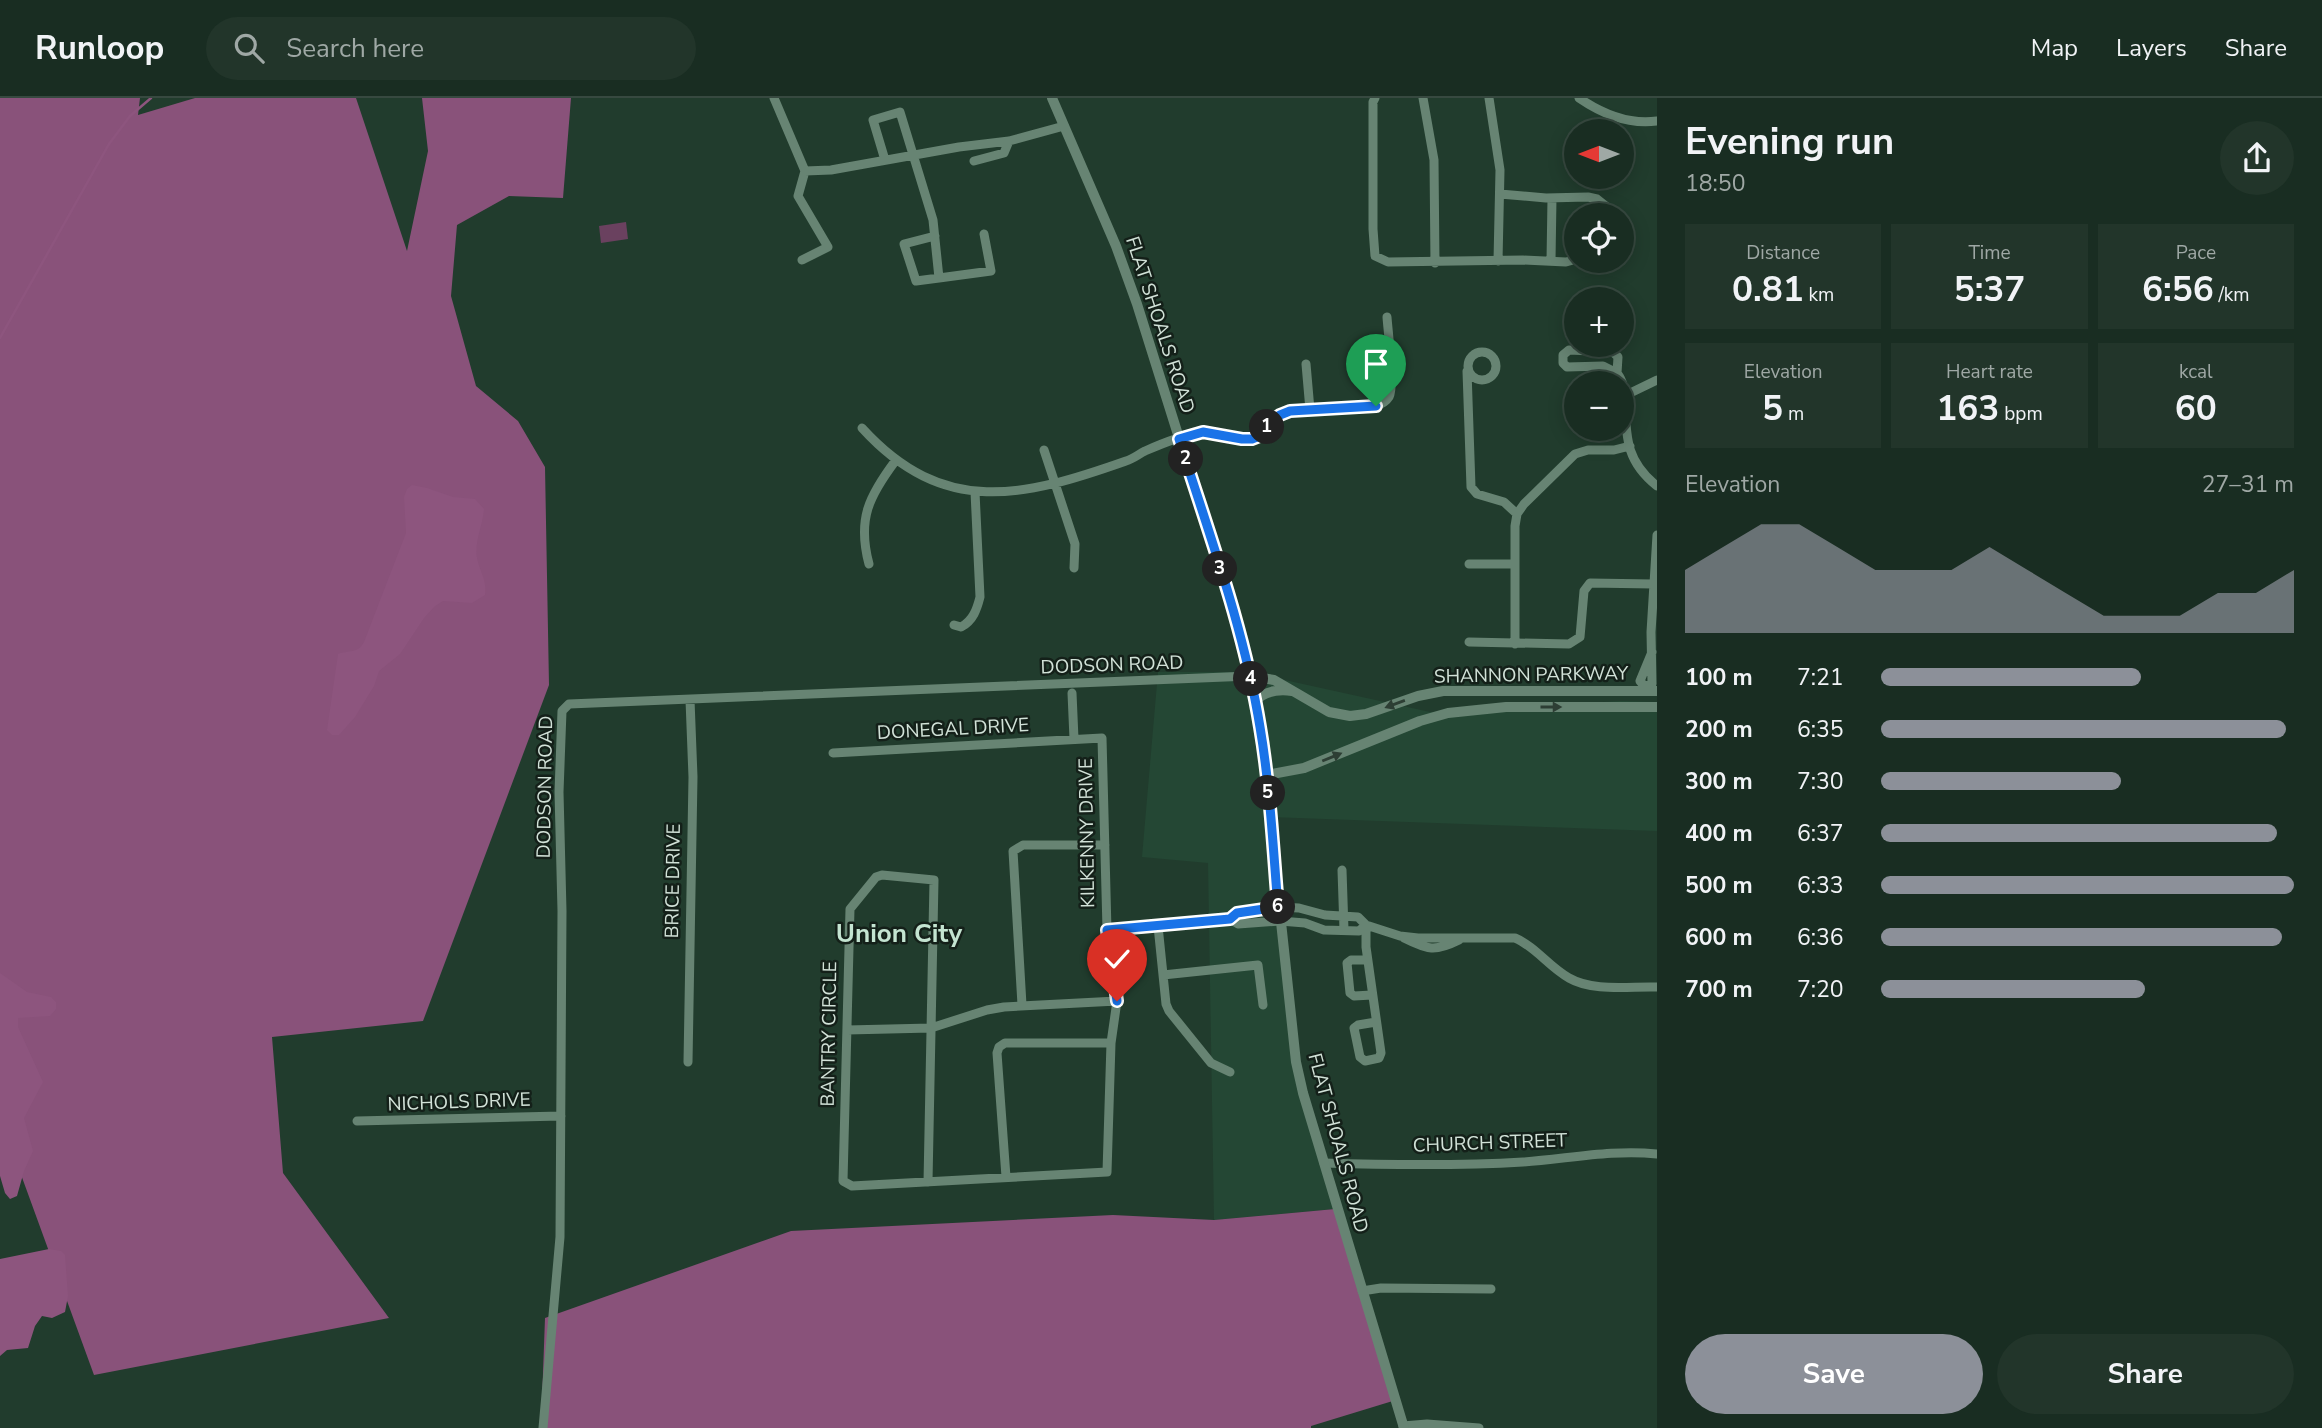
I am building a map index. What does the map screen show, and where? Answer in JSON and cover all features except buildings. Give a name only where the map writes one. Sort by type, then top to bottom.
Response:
[{"type":"street","points":[[774,98],[804,171],[798,196],[828,247],[802,260]]},
{"type":"street","name":"FLAT SHOALS ROAD","points":[[1052,98],[1116,246],[1233,610],[1250,676],[1266,775],[1296,1062],[1403,1427]]},
{"type":"street","points":[[1376,98],[1373,102],[1373,229],[1376,256],[1388,262],[1564,262]]},
{"type":"street","points":[[1423,98],[1434,160],[1435,263]]},
{"type":"street","points":[[1489,98],[1500,170],[1498,261]]},
{"type":"street","points":[[1579,98],[1595,109],[1623,119],[1646,123],[1657,121]]},
{"type":"street","points":[[885,160],[873,120],[900,112],[933,220],[939,278]]},
{"type":"street","points":[[804,171],[831,170],[1009,141],[1064,126]]},
{"type":"street","points":[[974,161],[1004,153],[1009,141]]},
{"type":"street","points":[[1500,194],[1575,197],[1597,199],[1602,203]]},
{"type":"street","points":[[1551,261],[1552,198]]},
{"type":"street","points":[[934,236],[904,244],[915,281],[991,271],[984,234]]},
{"type":"street","points":[[862,428],[896,460],[936,482],[975,492],[1016,492],[1055,484],[1130,460],[1145,451],[1203,432],[1252,439],[1262,435],[1270,422],[1290,411],[1376,406],[1388,400],[1392,388],[1387,317]]},
{"type":"street","points":[[1569,350],[1613,352],[1618,356],[1617,373],[1603,366],[1567,367],[1563,363],[1563,355],[1569,350]]},
{"type":"street","points":[[1306,364],[1310,410]]},
{"type":"street","points":[[1467,371],[1471,487],[1477,494],[1504,502],[1517,514]]},
{"type":"street","points":[[1634,391],[1657,380]]},
{"type":"street","points":[[1629,441],[1638,469],[1657,486]]},
{"type":"street","points":[[1516,644],[1517,514],[1575,454],[1630,446]]},
{"type":"street","points":[[1044,450],[1075,544],[1074,568]]},
{"type":"street","points":[[869,564],[864,537],[867,509],[877,486],[896,460]]},
{"type":"street","points":[[954,625],[961,627],[968,624],[981,597],[975,492]]},
{"type":"street","points":[[1654,652],[1653,584],[1657,535]]},
{"type":"street","points":[[1469,564],[1515,564]]},
{"type":"street","points":[[1469,642],[1569,644],[1577,641],[1582,632],[1584,591],[1590,583],[1653,584]]},
{"type":"street","name":"SHANNON PARKWAY","points":[[1250,676],[1274,680],[1329,712],[1350,716],[1366,714],[1418,696],[1443,691],[1657,691]]},
{"type":"street","name":"DODSON ROAD","points":[[543,1428],[560,1237],[562,911],[559,792],[562,711],[569,704],[1250,676]]},
{"type":"street","points":[[1255,701],[1271,691],[1295,691]]},
{"type":"street","name":"KILKENNY DRIVE","points":[[1006,1177],[1107,1172],[1111,1043],[1117,1001],[1107,930],[1102,738],[1074,740],[1072,693]]},
{"type":"street","name":"BRICE DRIVE","points":[[688,1062],[693,777],[690,700]]},
{"type":"street","name":"SHANNON PARKWAY","points":[[1266,775],[1304,768],[1420,721],[1458,712],[1506,707],[1657,707]]},
{"type":"street","name":"DONEGAL DRIVE","points":[[833,754],[1074,740]]},
{"type":"street","points":[[1022,1005],[1013,851],[1023,845],[1105,845]]},
{"type":"street","points":[[1342,870],[1344,930]]},
{"type":"street","name":"BANTRY CIRCLE","points":[[882,875],[934,880],[928,1182],[852,1186],[844,1181],[847,1030],[850,909],[876,877],[882,875]]},
{"type":"street","points":[[1107,930],[1230,919],[1238,924],[1278,907],[1298,908],[1325,915],[1358,917],[1366,925],[1400,936],[1515,938],[1526,943],[1569,978],[1584,984],[1657,987]]},
{"type":"street","points":[[1257,916],[1305,923],[1324,930],[1359,930],[1366,925]]},
{"type":"street","points":[[1366,925],[1367,960],[1381,1053],[1379,1058],[1365,1061],[1360,1057],[1354,1028],[1376,1022]]},
{"type":"street","points":[[1158,926],[1166,1004],[1211,1063],[1230,1072]]},
{"type":"street","points":[[1367,960],[1351,960],[1347,963],[1350,993],[1354,996],[1372,995]]},
{"type":"street","points":[[1163,975],[1258,965],[1263,1005]]},
{"type":"street","points":[[847,1030],[931,1028],[987,1010],[1022,1005],[1117,1001]]},
{"type":"street","points":[[928,1182],[1006,1177],[997,1053],[999,1047],[1005,1043],[1111,1043]]},
{"type":"street","name":"NICHOLS DRIVE","points":[[357,1121],[561,1116]]},
{"type":"street","name":"CHURCH STREET","points":[[1324,1163],[1461,1165],[1557,1160],[1619,1152],[1657,1154]]},
{"type":"street","points":[[1362,1291],[1381,1288],[1491,1289]]},
{"type":"street","points":[[1403,1427],[1439,1424],[1479,1428]]},
{"type":"shaded area","points":[[0,98],[140,98],[138,115],[195,98],[356,98],[407,251],[428,151],[422,98],[571,98],[563,198],[509,196],[457,225],[451,296],[476,386],[518,421],[545,467],[549,685],[423,1021],[272,1037],[283,1173],[389,1318],[94,1375],[0,1117]]},
{"type":"shaded area","points":[[626,222],[628,239],[601,243],[599,226]]},
{"type":"shaded area","points":[[412,485],[453,497],[475,499],[484,509],[476,552],[485,595],[472,603],[443,601],[435,606],[400,654],[379,671],[374,686],[355,717],[339,735],[332,735],[327,730],[338,654],[356,650],[364,642],[406,533],[404,497]]},
{"type":"shaded area","points":[[1158,672],[1249,672],[1430,712],[1621,701],[1657,702],[1657,831],[1268,817],[1294,1063],[1335,1209],[1214,1220],[1208,863],[1142,857]]},
{"type":"shaded area","points":[[0,973],[27,992],[51,997],[56,1002],[56,1009],[50,1016],[18,1018],[18,1027],[43,1082],[24,1118],[33,1151],[17,1196],[10,1199],[5,1193],[0,1176]]},
{"type":"shaded area","points":[[1335,1209],[1396,1400],[1311,1428],[541,1428],[545,1318],[791,1231],[1113,1215],[1214,1220]]},
{"type":"shaded area","points":[[49,1249],[61,1251],[65,1255],[68,1296],[65,1312],[52,1318],[42,1316],[35,1326],[28,1348],[7,1350],[0,1356],[0,1259]]},
{"type":"waterway","points":[[0,338],[109,144],[130,116],[151,98]]},
{"type":"district","name":"Union City","points":[[899,933]]},
{"type":"route","points":[[1117,1001],[1107,930],[1230,919],[1237,913],[1278,907],[1266,775],[1250,676],[1233,610],[1179,439],[1203,432],[1252,439],[1262,435],[1270,422],[1290,411],[1376,406]]}]
